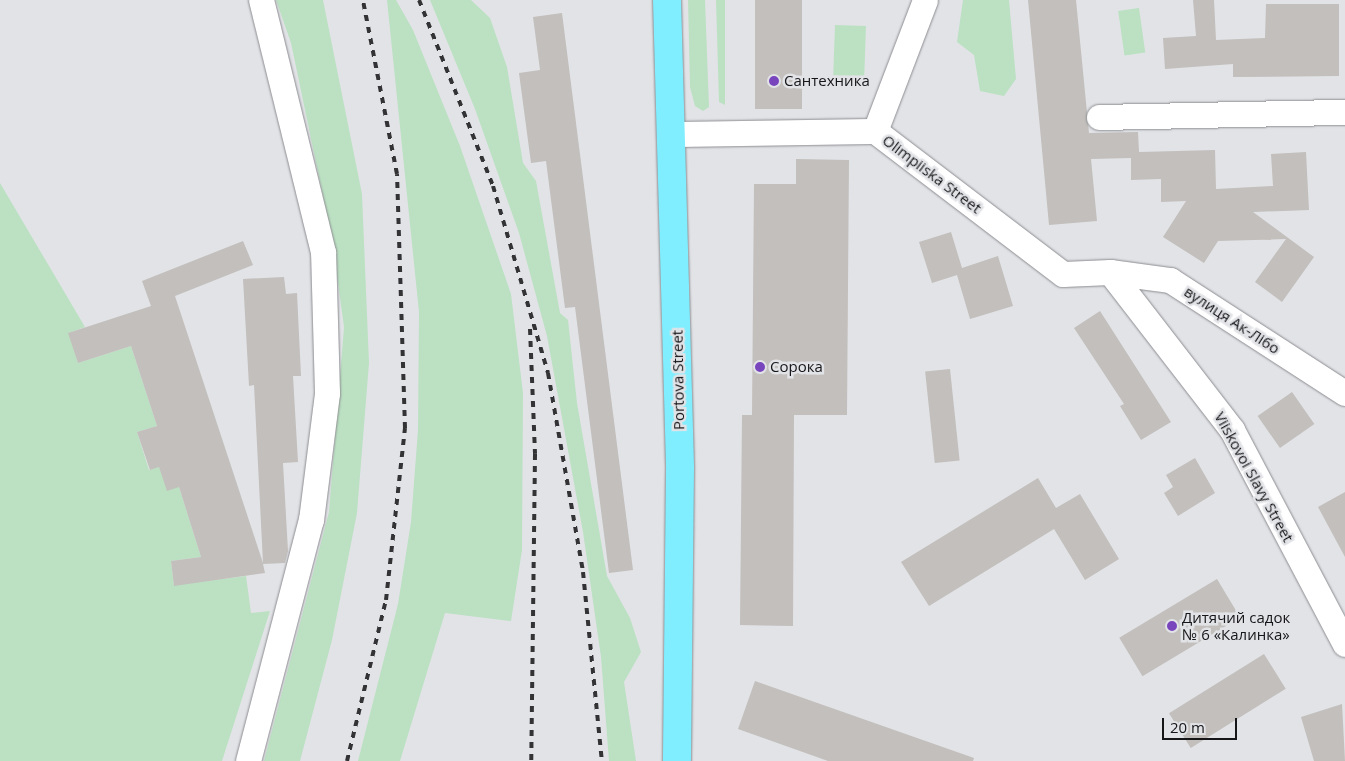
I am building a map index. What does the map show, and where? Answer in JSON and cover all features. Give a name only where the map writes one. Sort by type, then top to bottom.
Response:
[{"type":"main road","name":"Portova Street","points":[[667,0],[674,134],[680,469],[677,761]]},
{"type":"street","points":[[248,761],[311,520],[327,393],[322,252],[260,0]]},
{"type":"street","points":[[875,131],[925,0]]},
{"type":"street","points":[[1099,117],[1345,112]]},
{"type":"street","name":"Olimpiiska Street","points":[[674,134],[875,131],[1063,274],[1110,272]]},
{"type":"street","name":"вулиця Ак-Лібо","points":[[1110,272],[1170,280],[1345,393]]},
{"type":"street","name":"Viiskovoi Slavy Street","points":[[1110,272],[1232,430],[1345,644]]},
{"type":"green space","points":[[276,0],[323,0],[362,194],[369,363],[357,513],[332,640],[300,761],[264,761],[329,512],[344,327],[332,239],[291,43]]},
{"type":"green space","points":[[387,0],[396,0],[413,30],[460,146],[511,294],[523,393],[522,550],[511,621],[445,613],[400,761],[358,761],[398,604],[411,522],[418,430],[419,312]]},
{"type":"green space","points":[[430,0],[471,0],[490,18],[507,67],[523,163],[536,181],[560,313],[568,320],[577,403],[607,576],[630,618],[641,652],[624,682],[636,761],[609,761],[601,657],[583,532],[547,336],[519,233],[475,109]]},
{"type":"green space","points":[[688,0],[705,0],[709,107],[703,111],[695,106],[690,87]]},
{"type":"green space","points":[[716,0],[725,0],[725,105],[719,102]]},
{"type":"green space","points":[[963,0],[1009,0],[1016,79],[1004,96],[980,91],[974,55],[957,42]]},
{"type":"green space","points":[[1139,8],[1145,53],[1124,55],[1118,11]]},
{"type":"green space","points":[[835,25],[866,26],[864,86],[833,85]]},
{"type":"green space","points":[[0,183],[85,327],[69,333],[78,363],[131,346],[157,426],[137,432],[149,470],[159,467],[179,487],[201,557],[171,561],[174,585],[246,576],[251,613],[270,611],[222,761],[0,761]]},
{"type":"building","points":[[755,0],[802,0],[802,109],[755,109]]},
{"type":"building","points":[[1028,0],[1076,0],[1089,133],[1138,132],[1139,152],[1215,150],[1216,189],[1273,186],[1271,154],[1306,152],[1309,210],[1253,212],[1314,257],[1282,302],[1255,282],[1286,239],[1218,241],[1204,263],[1163,237],[1186,201],[1161,202],[1161,179],[1131,180],[1131,158],[1091,159],[1097,221],[1049,225]]},
{"type":"building","points":[[1193,0],[1214,0],[1216,40],[1265,38],[1266,4],[1339,4],[1339,76],[1233,77],[1233,64],[1165,69],[1163,38],[1196,36]]},
{"type":"building","points":[[562,13],[633,570],[609,573],[575,307],[565,308],[546,161],[531,163],[519,73],[540,70],[533,17]]},
{"type":"building","points":[[796,159],[849,160],[847,415],[794,415],[793,626],[740,625],[742,415],[752,415],[754,184],[796,184]]},
{"type":"building","points":[[951,232],[962,268],[998,256],[1013,306],[970,319],[957,275],[932,283],[919,242]]},
{"type":"building","points":[[243,241],[253,265],[175,296],[263,563],[254,385],[249,386],[243,279],[284,277],[286,294],[297,293],[301,376],[293,376],[298,462],[283,463],[288,551],[285,563],[263,564],[265,573],[174,586],[171,561],[201,557],[179,487],[167,491],[159,467],[150,470],[137,432],[157,426],[131,346],[78,363],[68,333],[151,306],[142,281]]},
{"type":"building","points":[[1100,311],[1171,422],[1141,440],[1120,406],[1124,404],[1074,328]]},
{"type":"building","points":[[950,369],[960,460],[935,463],[925,372]]},
{"type":"building","points":[[1292,392],[1314,424],[1280,448],[1258,416]]},
{"type":"building","points":[[1195,458],[1215,493],[1178,516],[1164,493],[1173,487],[1166,475]]},
{"type":"building","points":[[1038,478],[1056,508],[1080,494],[1119,559],[1085,580],[1054,529],[929,606],[901,562]]},
{"type":"building","points":[[1345,492],[1345,557],[1318,507]]},
{"type":"building","points":[[1217,579],[1240,618],[1142,676],[1119,638]]},
{"type":"building","points":[[1264,654],[1286,689],[1191,748],[1169,713]]},
{"type":"building","points":[[755,681],[974,758],[973,761],[828,761],[738,729]]},
{"type":"building","points":[[1342,704],[1345,761],[1314,761],[1301,717]]},
{"type":"railway","points":[[347,761],[386,600],[405,428],[397,174],[363,0]]},
{"type":"railway","points":[[419,0],[493,186],[548,373],[583,572],[602,761]]},
{"type":"railway","points":[[530,329],[535,454],[531,761]]},
{"type":"place","name":"Сантехника","points":[[774,81]]},
{"type":"place","name":"Сорока","points":[[760,367]]},
{"type":"place","name":"Дитячий садок № 6 «Калинка»","points":[[1172,626]]}]
